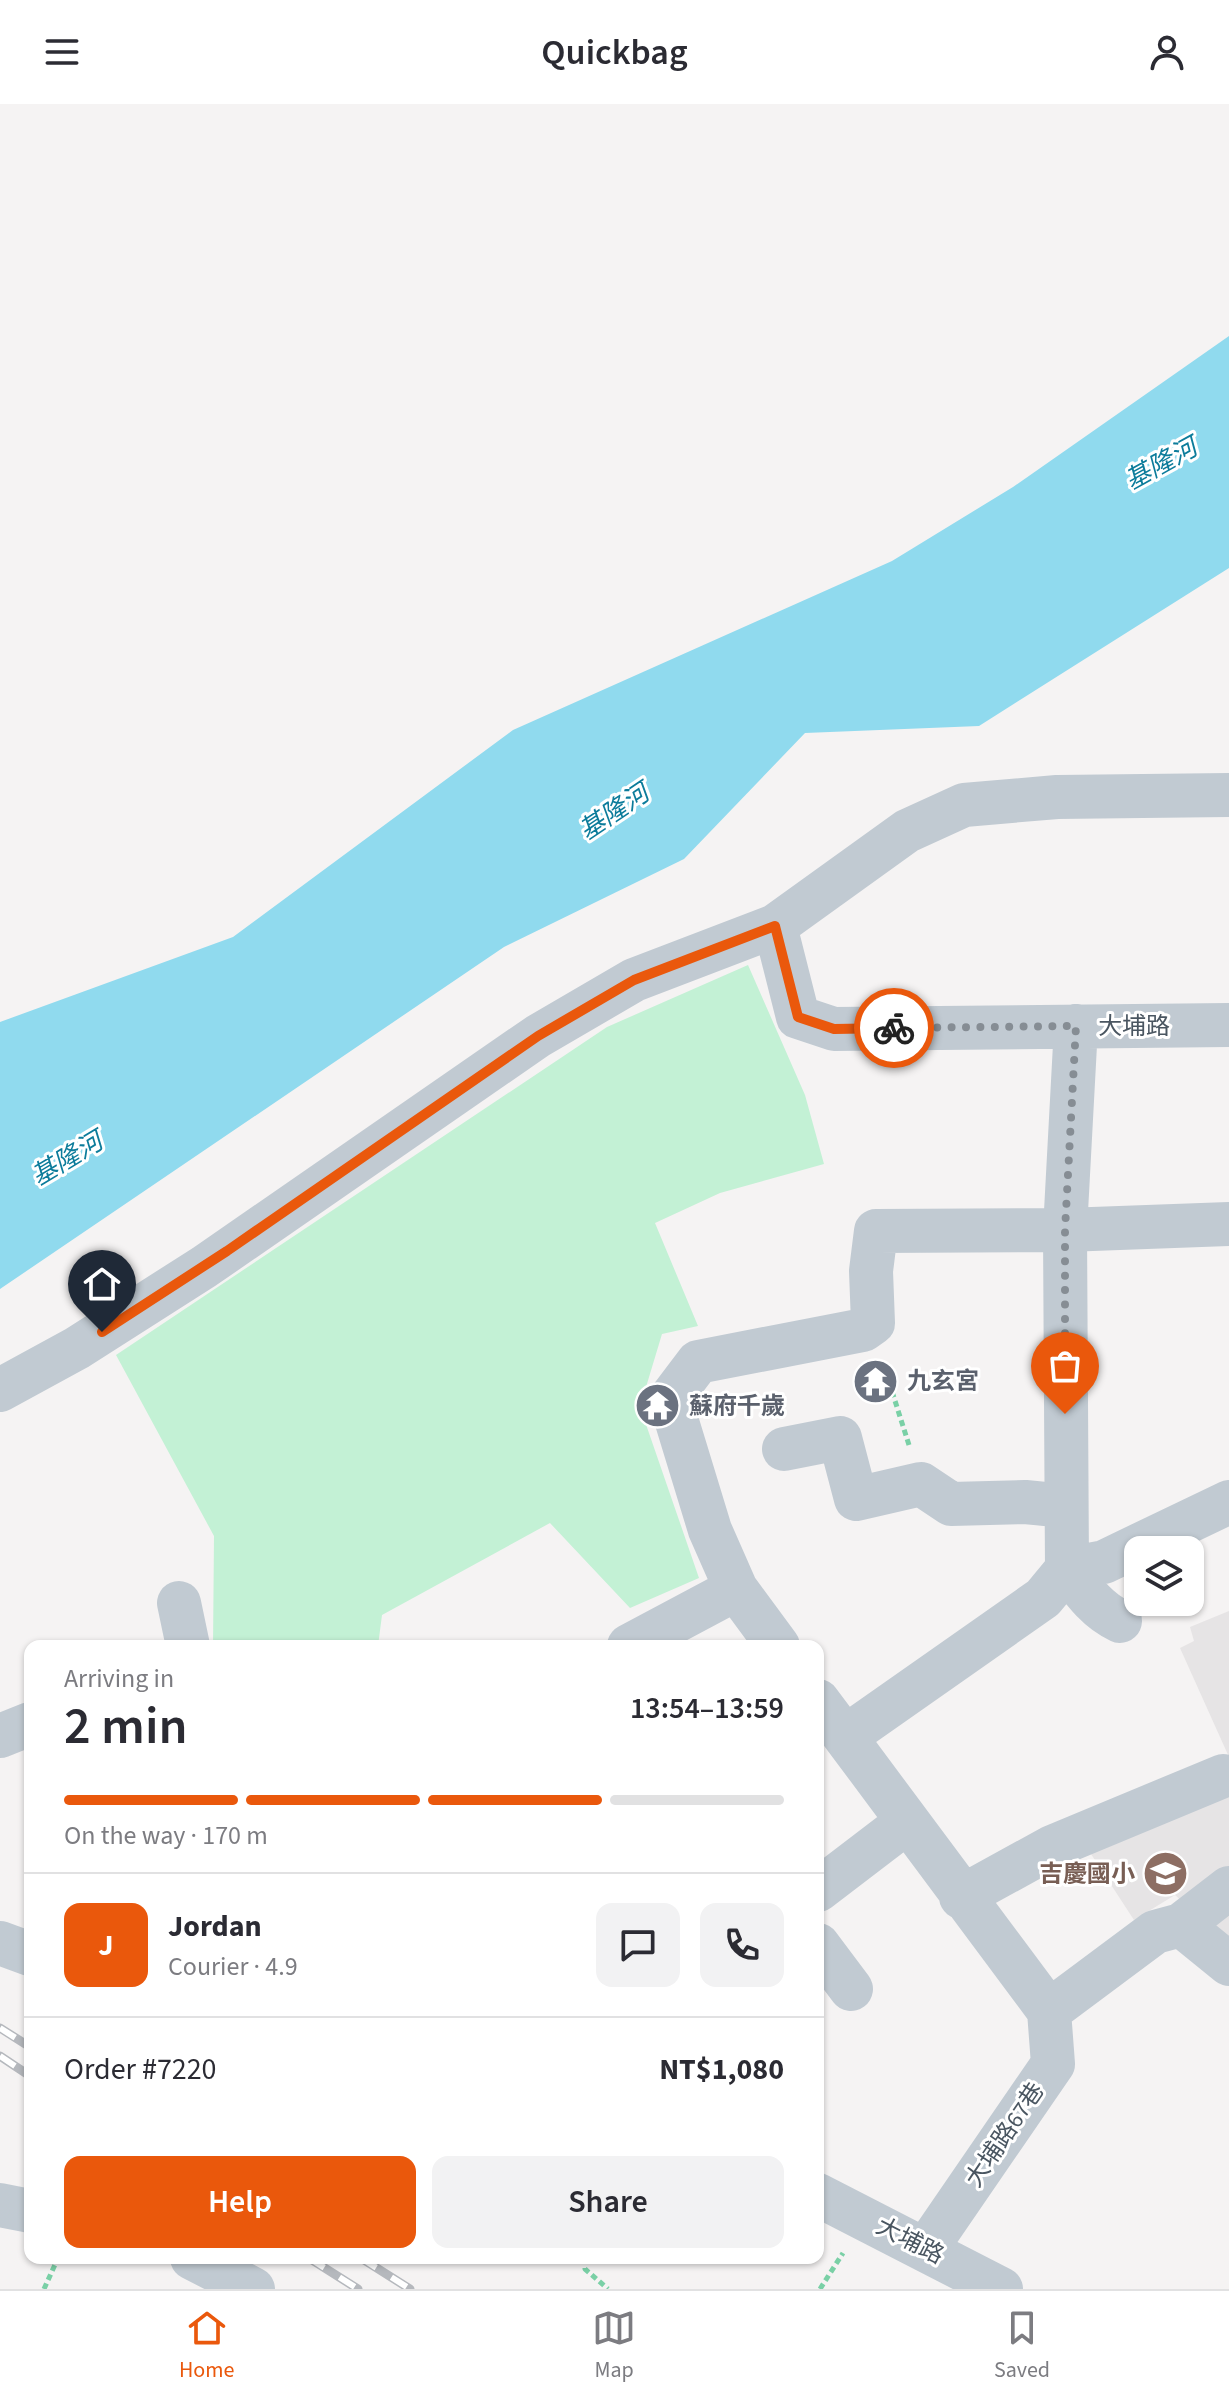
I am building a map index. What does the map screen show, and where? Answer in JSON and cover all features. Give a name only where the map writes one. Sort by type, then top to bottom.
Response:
[{"type":"street","points":[[0,1390],[77,1348],[204,1267],[538,1036],[634,980],[775,926],[907,831],[964,805],[1057,797],[1229,795]]},
{"type":"street","name":"大埔路","points":[[775,926],[798,1017],[834,1029],[1229,1025]]},
{"type":"street","points":[[1076,1026],[1065,1230],[1067,1569],[1087,1596],[1108,1615],[1120,1621]]},
{"type":"street","points":[[774,1640],[736,1589],[710,1530],[670,1399],[698,1362],[863,1330],[873,1323],[871,1271],[876,1231],[1065,1230],[1229,1224]]},
{"type":"street","points":[[784,1449],[840,1438],[856,1499],[921,1484],[951,1504],[1025,1502],[1065,1506]]},
{"type":"street","points":[[845,1737],[1043,1598],[1067,1569],[1104,1562],[1229,1502]]},
{"type":"street","points":[[640,1640],[736,1589]]},
{"type":"street","points":[[179,1603],[187,1640]]},
{"type":"street","points":[[824,1709],[961,1897],[1049,2011],[1155,1932],[1181,1925],[1229,1888]]},
{"type":"street","points":[[0,1736],[24,1726]]},
{"type":"street","points":[[961,1897],[1052,1847],[1223,1776]]},
{"type":"street","points":[[824,1885],[907,1822]]},
{"type":"street","points":[[1181,1925],[1229,1964]]},
{"type":"street","points":[[0,1943],[24,1952]]},
{"type":"street","points":[[824,1953],[851,1989]]},
{"type":"street","name":"大埔路67巷","points":[[926,2249],[1053,2064],[1049,2011]]},
{"type":"street","name":"大埔路","points":[[824,2198],[1001,2289]]},
{"type":"street","points":[[0,2205],[24,2210]]},
{"type":"street","points":[[204,2264],[253,2289]]},
{"type":"path","points":[[863,1330],[875,1339],[921,1484]]},
{"type":"path","points":[[44,2289],[55,2264]]},
{"type":"path","points":[[585,2264],[585,2269],[608,2289]]},
{"type":"shaded area","points":[[1229,1611],[1229,1757],[1180,1648],[1194,1641],[1190,1627]]},
{"type":"shaded area","name":"吉慶國小","points":[[1229,1782],[1229,1943],[1175,1895],[1134,1920],[1091,1854]]},
{"type":"green space","points":[[748,965],[805,1095],[824,1164],[720,1193],[655,1223],[698,1326],[662,1334],[640,1407],[699,1578],[630,1608],[550,1523],[382,1615],[379,1640],[213,1640],[214,1536],[116,1355],[607,1027]]},
{"type":"water","name":"基隆河","points":[[1229,336],[1229,568],[979,726],[805,733],[684,859],[504,947],[0,1289],[0,1022],[233,937],[513,730],[892,561],[1013,487]]},
{"type":"railway","points":[[0,2028],[24,2043]]},
{"type":"railway","points":[[0,2056],[24,2072]]},
{"type":"railway","points":[[318,2264],[358,2289]]},
{"type":"railway","points":[[370,2264],[410,2289]]},
{"type":"way so far","points":[[894,1028],[1076,1026],[1065,1230],[1065,1414]]},
{"type":"place","name":"九玄宮","points":[[876,1381]]},
{"type":"place","name":"蘇府千歲","points":[[658,1406]]},
{"type":"place","name":"吉慶國小","points":[[1166,1874]]},
{"type":"route","points":[[102,1332],[204,1267],[538,1036],[634,980],[775,926],[798,1017],[834,1029],[894,1028]]}]
